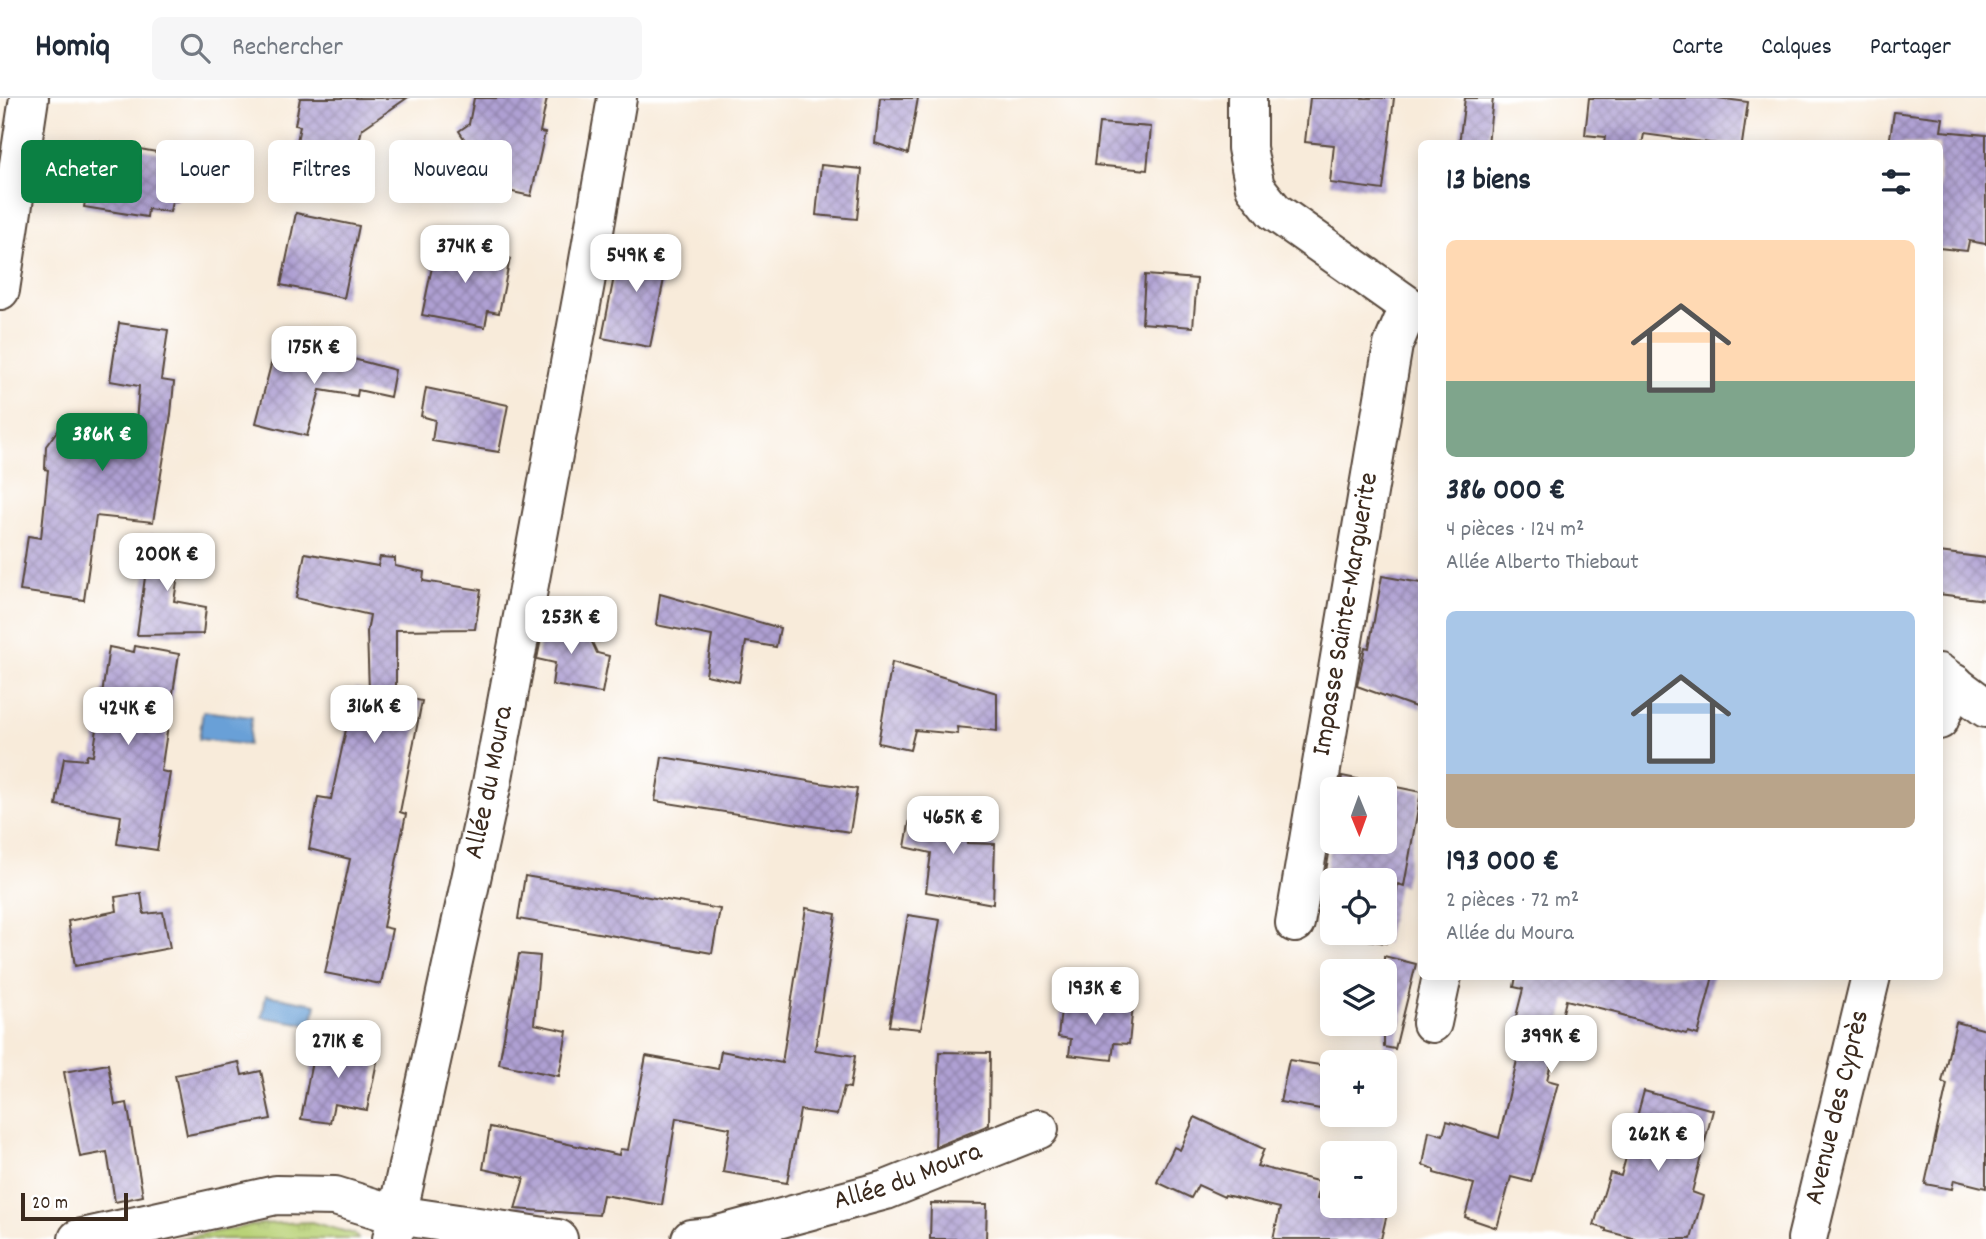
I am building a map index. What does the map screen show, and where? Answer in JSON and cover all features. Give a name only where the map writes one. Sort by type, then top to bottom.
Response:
[{"type":"street","points":[[0,290],[29,98]]},
{"type":"street","name":"Allée du Moura","points":[[395,1227],[492,783],[617,98]]},
{"type":"street","points":[[1247,98],[1247,148],[1255,187],[1274,211],[1415,311]]},
{"type":"street","name":"Impasse Sainte-Marguerite","points":[[1295,923],[1393,345],[1415,311]]},
{"type":"street","points":[[1943,699],[1947,678],[1986,708]]},
{"type":"street","points":[[1432,1023],[1441,980]]},
{"type":"street","name":"Avenue des Cyprès","points":[[1807,1239],[1870,980]]},
{"type":"street","name":"Allée du Moura","points":[[691,1239],[711,1237],[886,1190],[1040,1129]]},
{"type":"street","points":[[78,1239],[276,1195],[335,1196],[395,1227],[558,1239]]},
{"type":"green space","points":[[311,1222],[354,1234],[358,1239],[176,1239],[260,1224]]},
{"type":"water","points":[[203,711],[252,717],[248,745],[199,739]]},
{"type":"water","points":[[266,995],[316,1004],[312,1025],[262,1017]]},
{"type":"building","points":[[300,98],[407,98],[362,129],[359,140],[297,140],[300,126],[295,125]]},
{"type":"building","points":[[474,98],[547,98],[540,132],[545,133],[531,196],[512,192],[512,140],[465,140],[459,131],[469,124]]},
{"type":"building","points":[[880,98],[918,98],[908,154],[875,143]]},
{"type":"building","points":[[1310,98],[1394,98],[1383,190],[1330,183],[1334,145],[1305,142]]},
{"type":"building","points":[[1465,98],[1493,98],[1488,140],[1460,140]]},
{"type":"building","points":[[1589,98],[1717,98],[1748,102],[1743,140],[1688,140],[1644,134],[1643,140],[1605,140],[1605,137],[1585,135]]},
{"type":"building","points":[[1894,112],[1943,118],[1941,131],[1986,135],[1986,244],[1969,241],[1967,251],[1943,248],[1943,140],[1890,140]]},
{"type":"building","points":[[1099,123],[1151,127],[1147,170],[1094,165]]},
{"type":"building","points":[[142,149],[156,152],[156,203],[172,203],[170,212],[148,209],[147,217],[84,207],[85,203],[142,203]]},
{"type":"building","points":[[821,165],[862,169],[857,219],[816,215]]},
{"type":"building","points":[[296,213],[359,226],[344,298],[281,285]]},
{"type":"building","points":[[621,241],[670,250],[650,347],[602,338]]},
{"type":"building","points":[[437,243],[510,258],[499,313],[488,311],[485,327],[422,315]]},
{"type":"building","points":[[1145,275],[1197,279],[1193,327],[1142,323]]},
{"type":"building","points":[[119,323],[168,330],[161,380],[174,382],[153,522],[96,516],[84,600],[20,591],[28,536],[41,538],[48,470],[45,469],[46,446],[57,431],[72,427],[81,433],[88,452],[133,458],[139,386],[110,381]]},
{"type":"building","points":[[276,345],[321,357],[323,351],[395,370],[390,397],[358,390],[357,396],[320,390],[307,436],[256,423]]},
{"type":"building","points":[[426,388],[508,405],[499,452],[432,441],[435,420],[421,416]]},
{"type":"building","points":[[151,534],[184,538],[174,601],[206,607],[203,634],[137,635]]},
{"type":"building","points":[[305,553],[378,566],[380,557],[395,558],[395,566],[424,572],[423,581],[481,590],[475,629],[396,630],[396,696],[422,701],[400,812],[406,814],[383,927],[392,929],[381,984],[325,973],[350,859],[309,849],[318,797],[331,799],[355,688],[369,691],[367,632],[370,615],[296,598]]},
{"type":"building","points":[[1943,553],[1986,558],[1986,600],[1943,595]]},
{"type":"building","points":[[1382,576],[1418,582],[1418,708],[1357,686],[1365,647],[1369,648]]},
{"type":"building","points":[[660,594],[780,628],[776,647],[746,642],[739,682],[706,675],[712,636],[656,625]]},
{"type":"building","points":[[547,608],[567,612],[564,632],[591,640],[597,653],[609,656],[602,693],[552,685],[555,663],[537,659]]},
{"type":"building","points":[[135,646],[179,654],[161,771],[170,773],[157,850],[117,844],[121,816],[56,805],[64,758],[86,760],[87,755],[93,756],[109,647],[134,652]]},
{"type":"building","points":[[892,662],[997,693],[997,731],[957,727],[958,734],[915,730],[910,750],[878,743]]},
{"type":"building","points":[[662,757],[857,789],[850,832],[655,801]]},
{"type":"building","points":[[1397,787],[1418,791],[1418,809],[1404,886],[1398,884],[1397,889],[1397,868],[1326,868],[1329,854],[1397,854]]},
{"type":"building","points":[[912,807],[959,815],[958,818],[970,820],[967,843],[995,844],[993,904],[926,892],[931,853],[905,847]]},
{"type":"building","points":[[525,876],[720,909],[712,953],[518,919]]},
{"type":"building","points":[[141,893],[144,914],[163,912],[170,948],[75,966],[68,921],[117,911],[115,897]]},
{"type":"building","points":[[806,908],[836,914],[815,1050],[855,1056],[850,1088],[844,1087],[837,1115],[800,1110],[787,1183],[723,1172],[730,1128],[676,1118],[662,1205],[603,1195],[599,1215],[515,1209],[524,1178],[483,1169],[490,1127],[619,1155],[620,1149],[628,1150],[646,1056],[718,1069],[721,1051],[782,1063]]},
{"type":"building","points":[[908,915],[940,920],[921,1029],[889,1026]]},
{"type":"building","points":[[519,954],[540,956],[534,1024],[567,1031],[559,1076],[499,1064]]},
{"type":"building","points":[[1397,959],[1416,964],[1395,1049],[1384,1047],[1384,1036],[1397,1036]]},
{"type":"building","points":[[1515,980],[1712,980],[1698,1035],[1688,1032],[1686,1034],[1619,1015],[1620,1013],[1566,1000],[1547,1080],[1558,1083],[1531,1182],[1511,1177],[1497,1228],[1465,1217],[1474,1184],[1434,1173],[1434,1169],[1423,1165],[1429,1131],[1443,1135],[1447,1121],[1499,1138],[1525,1026],[1514,1024],[1523,989],[1514,987]]},
{"type":"building","points":[[1062,1000],[1133,1005],[1129,1044],[1114,1043],[1112,1060],[1069,1055],[1071,1039],[1058,1037]]},
{"type":"building","points":[[1956,1022],[1986,1030],[1986,1188],[1954,1180],[1952,1189],[1925,1184],[1947,1084],[1942,1082]]},
{"type":"building","points":[[316,1040],[379,1052],[367,1110],[334,1104],[330,1123],[301,1119]]},
{"type":"building","points":[[939,1052],[990,1053],[989,1125],[935,1147]]},
{"type":"building","points":[[1289,1060],[1320,1065],[1320,1109],[1280,1102]]},
{"type":"building","points":[[239,1062],[242,1075],[261,1071],[271,1119],[187,1135],[175,1075]]},
{"type":"building","points":[[108,1064],[115,1105],[127,1103],[143,1196],[115,1202],[107,1152],[80,1157],[64,1072]]},
{"type":"building","points":[[1644,1091],[1713,1110],[1692,1192],[1703,1196],[1691,1239],[1636,1239],[1594,1225],[1610,1173],[1621,1176]]},
{"type":"building","points":[[1195,1117],[1264,1149],[1257,1166],[1320,1182],[1317,1199],[1320,1200],[1320,1218],[1386,1218],[1381,1239],[1273,1239],[1280,1208],[1225,1195],[1224,1197],[1198,1185],[1191,1198],[1157,1182],[1174,1147],[1180,1150]]},
{"type":"building","points":[[931,1203],[987,1204],[986,1239],[930,1239]]}]
